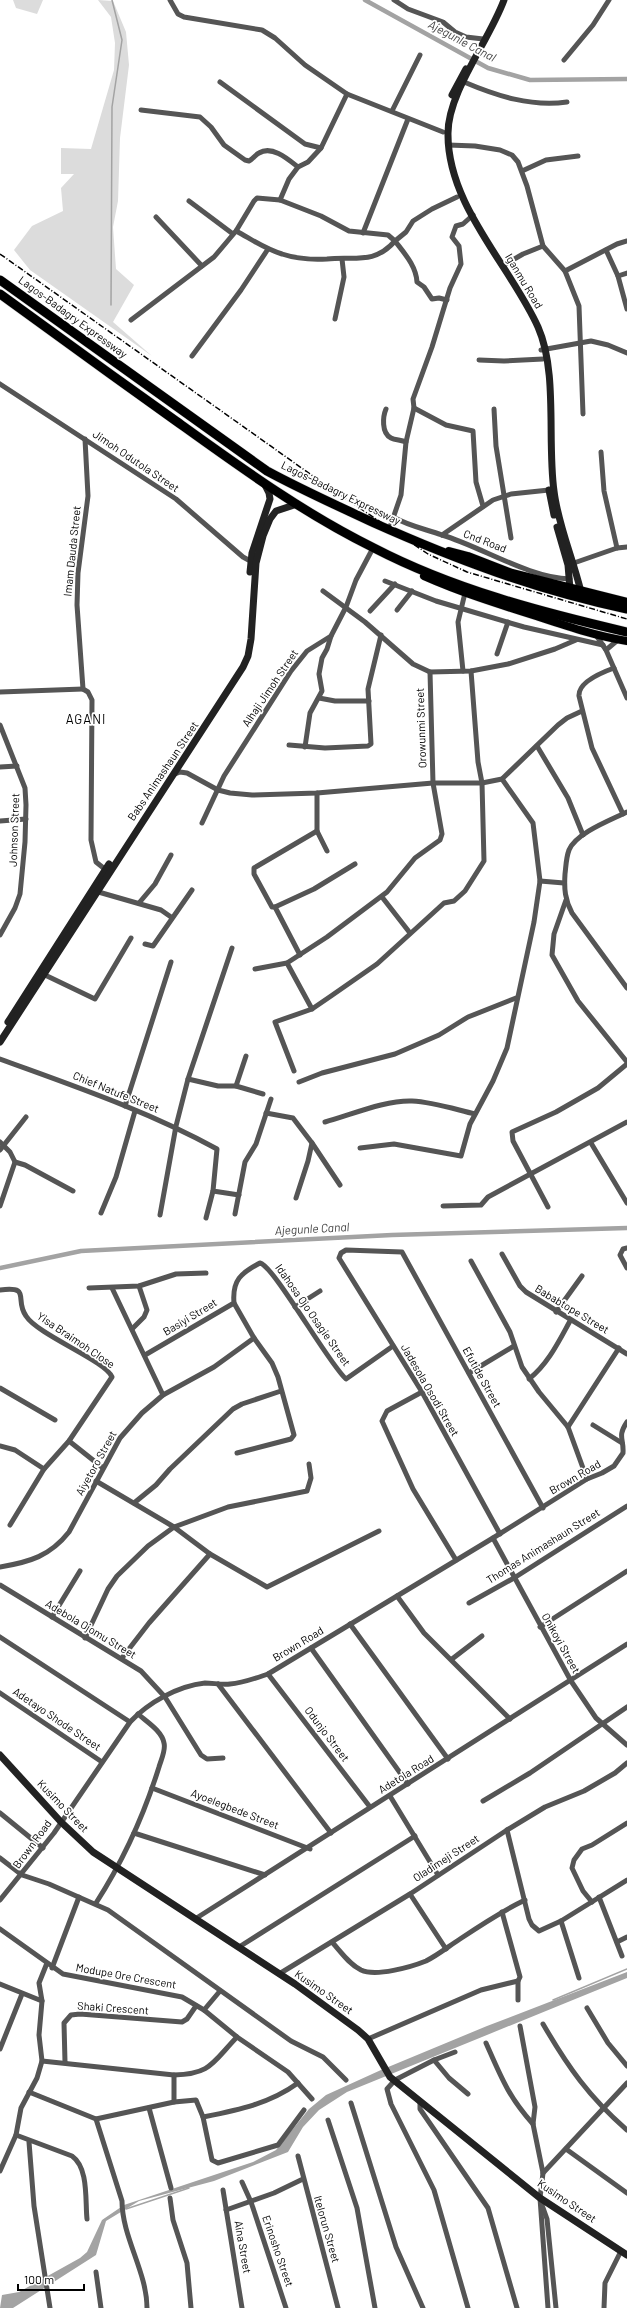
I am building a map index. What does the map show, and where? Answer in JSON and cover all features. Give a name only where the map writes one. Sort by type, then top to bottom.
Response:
[{"type":"highway","name":"Lagos-Badagry Expressway","points":[[0,280],[268,471],[306,492],[432,548]]},
{"type":"highway","points":[[0,294],[264,485],[373,548],[397,560],[466,588],[570,619],[627,632]]},
{"type":"highway","points":[[432,548],[509,578],[572,598],[627,609]]},
{"type":"main road","name":"Iganmu Road","points":[[480,47],[482,39],[503,0]]},
{"type":"main road","name":"Iganmu Road","points":[[503,0],[498,17],[480,47],[453,106],[448,132],[448,145],[453,174],[471,217],[524,310],[544,350],[543,359],[549,490],[557,530],[581,592]]},
{"type":"main road","name":"Iganmu Road","points":[[465,78],[448,104],[443,132],[446,166],[457,197],[528,308],[544,350],[554,490],[571,564],[570,589]]},
{"type":"main road","name":"Babs Animashaun Street","points":[[0,1034],[175,774],[248,656],[253,562],[270,499],[269,493],[264,485]]},
{"type":"main road","name":"Babs Animashaun Street","points":[[253,562],[272,516],[280,508],[296,504]]},
{"type":"main road","name":"Lagos-Badagry Expressway","points":[[432,548],[468,556],[512,572],[570,589],[627,602]]},
{"type":"main road","points":[[397,560],[415,572],[465,594],[596,635],[623,640]]},
{"type":"main road","name":"Babs Animashaun Street","points":[[0,1042],[45,975],[106,870],[217,706]]},
{"type":"main road","name":"Kusimo Street","points":[[0,1755],[61,1822],[93,1852],[279,1974],[368,2038],[384,2067],[392,2078],[540,2198],[624,2253]]},
{"type":"street","points":[[170,0],[178,14],[184,18],[255,28],[269,34],[301,62],[347,94],[443,132]]},
{"type":"street","points":[[394,0],[408,9],[443,22],[455,32],[466,37],[482,39]]},
{"type":"street","points":[[564,60],[593,25],[609,0]]},
{"type":"street","points":[[392,111],[420,55]]},
{"type":"street","points":[[465,78],[500,97],[554,104],[567,102]]},
{"type":"street","points":[[220,82],[305,144],[321,148]]},
{"type":"street","points":[[280,200],[288,179],[298,167],[308,162],[321,148],[347,94]]},
{"type":"street","points":[[141,110],[200,117],[215,132],[224,145],[246,160],[249,161],[262,152],[270,151],[286,158],[298,167]]},
{"type":"street","points":[[363,233],[408,119]]},
{"type":"street","points":[[448,145],[476,146],[500,150],[512,155],[522,171],[543,246],[555,262],[565,271],[579,306],[583,414]]},
{"type":"street","points":[[522,171],[546,160],[578,156]]},
{"type":"street","points":[[189,201],[234,232],[268,249],[306,259],[357,260],[376,255],[388,249],[406,232],[413,221],[457,197]]},
{"type":"street","points":[[131,320],[214,257],[234,232],[257,198],[280,200],[321,216],[349,230],[388,235],[395,241],[411,264],[416,274],[417,282],[424,287],[432,299],[440,298],[447,300]]},
{"type":"street","points":[[156,217],[202,266]]},
{"type":"street","points":[[389,530],[401,495],[406,442],[414,408],[415,394],[462,260],[459,246],[452,236],[453,232],[456,226],[464,224],[471,217]]},
{"type":"street","points":[[565,271],[627,241]]},
{"type":"street","points":[[502,266],[543,246]]},
{"type":"street","points":[[192,356],[241,290],[268,249]]},
{"type":"street","points":[[606,250],[618,276],[627,309]]},
{"type":"street","points":[[335,319],[344,277],[342,259]]},
{"type":"street","points":[[618,276],[627,273]]},
{"type":"street","points":[[544,350],[580,342],[599,342],[627,353]]},
{"type":"street","points":[[479,360],[504,361],[543,359]]},
{"type":"street","name":"Jimoh Odutola Street","points":[[0,384],[187,508],[253,562]]},
{"type":"street","points":[[414,408],[446,425],[473,430],[476,482],[483,506]]},
{"type":"street","points":[[386,409],[383,418],[387,434],[390,438],[406,442]]},
{"type":"street","points":[[494,409],[496,446],[511,538]]},
{"type":"street","name":"Imam Dauda Street","points":[[85,439],[88,496],[78,574],[77,605],[83,689],[88,692],[92,700],[91,840],[96,862],[106,870]]},
{"type":"street","points":[[601,452],[604,491],[617,548]]},
{"type":"street","points":[[442,535],[462,519],[477,512],[483,506],[505,496],[528,491],[549,490]]},
{"type":"street","name":"Cnd Road","points":[[393,517],[422,530],[442,535],[547,575],[570,579]]},
{"type":"street","points":[[571,564],[617,548],[627,547]]},
{"type":"street","points":[[305,747],[310,713],[319,698],[322,686],[320,678],[320,665],[331,636],[373,548]]},
{"type":"street","points":[[385,581],[460,608],[604,648],[623,640]]},
{"type":"street","points":[[370,611],[396,584]]},
{"type":"street","points":[[323,591],[381,635],[413,664],[430,672],[471,671],[514,663],[576,640]]},
{"type":"street","points":[[397,610],[412,591]]},
{"type":"street","points":[[463,671],[458,622],[460,608],[465,594]]},
{"type":"street","points":[[497,654],[508,622]]},
{"type":"street","points":[[289,745],[305,747],[368,746],[372,740],[369,701],[370,679],[381,635]]},
{"type":"street","points":[[596,635],[621,682],[627,698]]},
{"type":"street","name":"Alhaji Jimoh Street","points":[[202,823],[234,760],[291,671],[307,651],[331,636]]},
{"type":"street","points":[[614,668],[592,679],[580,688],[578,696],[597,762],[625,813],[583,835],[569,849],[564,883],[566,900],[583,931],[627,988]]},
{"type":"street","points":[[294,1071],[275,1022],[312,1009],[377,964],[444,902],[454,901],[462,894],[483,866],[482,783],[478,762],[471,671]]},
{"type":"street","name":"Orowunmi Street","points":[[382,897],[415,858],[442,837],[433,784],[430,672]]},
{"type":"street","points":[[621,682],[627,680]]},
{"type":"street","points":[[0,692],[83,689]]},
{"type":"street","points":[[319,698],[335,701],[369,701]]},
{"type":"street","points":[[175,774],[180,772],[187,773],[218,790],[230,793],[252,795],[317,794],[433,784],[482,783],[502,779],[558,725],[567,718],[582,711]]},
{"type":"street","name":"Johnson Street","points":[[0,726],[25,788],[26,819],[20,894],[15,908],[0,934]]},
{"type":"street","points":[[537,746],[568,798],[583,835]]},
{"type":"street","points":[[182,762],[187,773]]},
{"type":"street","points":[[0,767],[17,766]]},
{"type":"street","points":[[360,1148],[394,1144],[459,1157],[475,1114],[494,1081],[507,1048],[516,998],[534,922],[540,881],[533,823],[502,779]]},
{"type":"street","points":[[317,794],[317,831],[327,851]]},
{"type":"street","points":[[0,821],[26,819]]},
{"type":"street","points":[[300,955],[275,907],[272,907],[254,874],[254,868],[317,831]]},
{"type":"street","points":[[140,903],[155,884],[171,856]]},
{"type":"street","points":[[275,907],[314,890],[355,864]]},
{"type":"street","points":[[540,881],[564,883]]},
{"type":"street","points":[[146,944],[153,946],[171,917],[192,890]]},
{"type":"street","points":[[95,891],[161,910],[171,917]]},
{"type":"street","points":[[255,969],[287,963],[382,897],[410,933]]},
{"type":"street","points":[[548,1207],[513,1141],[512,1132],[556,1112],[598,1088],[627,1063],[578,1001],[552,955],[554,934],[566,900]]},
{"type":"street","points":[[45,975],[95,999],[131,938]]},
{"type":"street","points":[[160,1215],[176,1126],[188,1079],[232,948]]},
{"type":"street","points":[[124,1106],[171,962]]},
{"type":"street","points":[[287,963],[312,1009]]},
{"type":"street","points":[[299,1082],[322,1073],[395,1054],[439,1034],[468,1017],[516,998]]},
{"type":"street","points":[[236,1086],[246,1056]]},
{"type":"street","name":"Chief Natufe Street","points":[[0,1059],[176,1126],[217,1149],[218,1152],[213,1191]]},
{"type":"street","points":[[188,1079],[218,1086],[236,1086],[263,1094]]},
{"type":"street","points":[[235,1214],[245,1162],[256,1144],[271,1099]]},
{"type":"street","points":[[325,1122],[389,1104],[410,1101],[430,1103],[475,1114]]},
{"type":"street","points":[[100,1213],[116,1177],[135,1111]]},
{"type":"street","points":[[266,1113],[293,1118],[312,1142],[340,1185]]},
{"type":"street","points":[[0,1150],[2,1144],[26,1117]]},
{"type":"street","points":[[443,1206],[480,1205],[488,1197],[591,1143],[627,1122]]},
{"type":"street","points":[[296,1198],[308,1161],[312,1142]]},
{"type":"street","points":[[591,1143],[627,1203]]},
{"type":"street","points":[[2,1144],[15,1162],[25,1165],[73,1191]]},
{"type":"street","points":[[0,1206],[15,1162]]},
{"type":"street","points":[[206,1218],[213,1191],[239,1195]]},
{"type":"street","points":[[627,1248],[620,1252],[627,1268]]},
{"type":"street","name":"Efutide Street","points":[[339,1258],[341,1253],[346,1250],[398,1251],[404,1256],[543,1508]]},
{"type":"street","name":"Bababtope Street","points":[[502,1254],[520,1286],[570,1321],[627,1354]]},
{"type":"street","name":"Jadesola Osodi Street","points":[[339,1258],[422,1392],[500,1534]]},
{"type":"street","points":[[471,1261],[510,1332],[514,1346],[529,1379],[568,1427],[587,1479]]},
{"type":"street","name":"Idahosa Ojo Osagie Street","points":[[262,1263],[346,1379],[393,1346]]},
{"type":"street","name":"Basiyi Street","points":[[144,1355],[234,1303],[233,1289],[243,1274],[262,1263]]},
{"type":"street","points":[[90,1288],[138,1286],[176,1274],[206,1273]]},
{"type":"street","points":[[556,1312],[582,1276]]},
{"type":"street","points":[[132,1329],[144,1317],[147,1310],[138,1286]]},
{"type":"street","points":[[112,1288],[163,1396]]},
{"type":"street","name":"Yisa Braimoh Close","points":[[0,1290],[12,1289],[19,1291],[21,1293],[22,1308],[29,1321],[111,1374],[111,1380],[69,1441]]},
{"type":"street","points":[[295,1307],[320,1291]]},
{"type":"street","points":[[234,1303],[254,1338],[272,1363],[278,1377],[281,1392],[291,1422],[293,1437],[236,1453]]},
{"type":"street","points":[[529,1379],[536,1373],[552,1353],[570,1321]]},
{"type":"street","name":"Aiyetoro Street","points":[[0,1567],[38,1557],[50,1552],[60,1543],[69,1532],[103,1468],[128,1426],[163,1396],[214,1367],[254,1338]]},
{"type":"street","points":[[469,1373],[514,1346]]},
{"type":"street","points":[[568,1427],[619,1348]]},
{"type":"street","points":[[0,1388],[55,1420]]},
{"type":"street","points":[[134,1503],[156,1485],[170,1469],[233,1409],[247,1402],[281,1392]]},
{"type":"street","points":[[422,1392],[387,1411],[382,1421],[413,1489],[456,1560]]},
{"type":"street","name":"Brown Road","points":[[0,1900],[43,1848],[130,1722],[138,1714],[165,1697],[183,1689],[205,1683],[218,1684],[249,1680],[268,1674],[543,1508],[587,1479],[602,1473],[617,1462],[623,1453],[621,1431],[627,1422]]},
{"type":"street","points":[[593,1425],[622,1443]]},
{"type":"street","points":[[10,1525],[44,1469],[69,1441],[103,1468]]},
{"type":"street","points":[[0,1446],[16,1450],[44,1469]]},
{"type":"street","points":[[84,1638],[108,1588],[117,1576],[148,1546],[174,1527],[228,1507],[307,1491],[310,1478],[309,1464]]},
{"type":"street","points":[[96,1481],[174,1527],[210,1554],[267,1587],[379,1531]]},
{"type":"street","name":"Thomas Animashaun Street","points":[[469,1603],[514,1578],[627,1506]]},
{"type":"street","name":"Onikoyi Street","points":[[493,1538],[540,1627],[571,1681],[601,1723],[627,1745]]},
{"type":"street","points":[[122,1658],[148,1623],[210,1554]]},
{"type":"street","points":[[52,1617],[80,1571]]},
{"type":"street","points":[[540,1627],[627,1572]]},
{"type":"street","name":"Adebola Ojomu Street","points":[[0,1585],[84,1638],[122,1658],[141,1672],[165,1697],[201,1755],[207,1759],[223,1758]]},
{"type":"street","points":[[397,1596],[420,1628],[510,1719]]},
{"type":"street","points":[[350,1624],[448,1759]]},
{"type":"street","points":[[452,1659],[482,1636]]},
{"type":"street","points":[[0,1637],[130,1722]]},
{"type":"street","name":"Adetola Road","points":[[196,1920],[265,1875],[310,1848],[370,1807],[390,1796],[627,1644]]},
{"type":"street","points":[[311,1648],[408,1784]]},
{"type":"street","name":"Odunjo Street","points":[[268,1674],[370,1807]]},
{"type":"street","points":[[218,1684],[331,1833]]},
{"type":"street","name":"Adetayo Shode Street","points":[[0,1693],[102,1762]]},
{"type":"street","points":[[483,1802],[530,1773],[601,1723],[627,1707]]},
{"type":"street","points":[[96,1903],[118,1868],[134,1833],[152,1788],[164,1744],[159,1733],[138,1714]]},
{"type":"street","name":"Oladimeji Street","points":[[279,1974],[410,1894],[507,1830],[545,1807],[584,1791],[615,1773],[627,1763]]},
{"type":"street","name":"Ayoelegbede Street","points":[[152,1788],[310,1848]]},
{"type":"street","points":[[390,1796],[438,1875]]},
{"type":"street","points":[[0,1813],[43,1848]]},
{"type":"street","points":[[592,1902],[583,1891],[572,1868],[574,1860],[582,1849],[592,1845],[627,1823]]},
{"type":"street","points":[[507,1830],[530,1922],[539,1931],[543,1931],[561,1921],[627,1880]]},
{"type":"street","points":[[134,1833],[265,1875]]},
{"type":"street","points":[[239,1947],[415,1836]]},
{"type":"street","points":[[0,1858],[22,1875],[96,1903],[220,1991],[242,2004],[291,2041],[322,2057],[346,2080]]},
{"type":"street","points":[[410,1894],[446,1949]]},
{"type":"street","points":[[52,1968],[79,1897]]},
{"type":"street","points":[[599,1897],[622,1956]]},
{"type":"street","points":[[332,1942],[355,1966],[368,1972],[389,1971],[427,1960],[502,1912],[525,1900]]},
{"type":"street","points":[[502,1912],[520,1977],[518,1981],[518,2000]]},
{"type":"street","points":[[561,1921],[579,1978]]},
{"type":"street","name":"Modupe Ore Crescent","points":[[0,1929],[52,1968],[68,1976],[182,1997],[204,2010],[237,2038],[288,2072],[312,2099]]},
{"type":"street","points":[[617,1942],[627,1937]]},
{"type":"street","points":[[0,2171],[16,2135],[21,2108],[37,2078],[42,2061],[40,2035],[42,2001],[39,1983],[46,1963]]},
{"type":"street","points":[[368,2038],[481,1990],[518,1981]]},
{"type":"street","points":[[0,1984],[42,2001]]},
{"type":"street","points":[[204,2010],[220,1991]]},
{"type":"street","points":[[0,2049],[22,1994]]},
{"type":"street","name":"Shaki Crescent","points":[[65,2062],[64,2023],[71,2015],[80,2014],[182,2022],[188,2019],[196,2006]]},
{"type":"street","points":[[587,2008],[608,2043],[627,2066]]},
{"type":"street","points":[[544,2024],[569,2068],[602,2108],[627,2130]]},
{"type":"street","points":[[520,2026],[535,2107],[534,2124],[543,2173],[540,2198],[548,2308]]},
{"type":"street","points":[[42,2061],[65,2062],[174,2075],[195,2074],[207,2069],[237,2038]]},
{"type":"street","points":[[486,2043],[505,2086],[520,2110],[534,2124]]},
{"type":"street","points":[[456,2052],[392,2078],[387,2089],[391,2104],[434,2190],[468,2308]]},
{"type":"street","points":[[434,2060],[449,2078],[468,2094]]},
{"type":"street","points":[[174,2075],[174,2102]]},
{"type":"street","points":[[203,2118],[263,2103],[298,2083]]},
{"type":"street","points":[[543,2173],[602,2108],[627,2083]]},
{"type":"street","points":[[29,2092],[96,2119],[174,2102],[196,2100],[203,2118],[212,2160],[218,2163],[278,2145],[304,2110]]},
{"type":"street","points":[[420,2101],[420,2109],[488,2208],[517,2308]]},
{"type":"street","points":[[351,2103],[396,2247],[422,2308]]},
{"type":"street","points":[[149,2108],[171,2188]]},
{"type":"street","points":[[96,2119],[122,2201],[122,2215],[145,2292],[148,2308]]},
{"type":"street","points":[[328,2120],[357,2208],[375,2308]]},
{"type":"street","points":[[16,2135],[29,2142],[72,2156],[78,2161],[83,2176],[87,2219]]},
{"type":"street","points":[[29,2142],[34,2206],[46,2272],[46,2286],[50,2308]]},
{"type":"street","points":[[566,2149],[627,2193]]},
{"type":"street","name":"Itelorun Street","points":[[298,2156],[338,2308]]},
{"type":"street","points":[[226,2210],[251,2202],[303,2179]]},
{"type":"street","name":"Erinosho Street","points":[[242,2182],[251,2202],[286,2308]]},
{"type":"street","name":"Aina Street","points":[[223,2190],[242,2308]]},
{"type":"street","points":[[170,2198],[173,2220],[187,2263],[192,2308]]},
{"type":"street","points":[[540,2198],[547,2219],[556,2308]]},
{"type":"street","points":[[604,2308],[605,2283],[624,2253]]},
{"type":"street","points":[[96,2272],[101,2308]]},
{"type":"shaded area","points":[[13,0],[43,0],[37,14],[16,8]]},
{"type":"shaded area","points":[[98,0],[113,1],[126,32],[129,65],[120,138],[118,201],[113,227],[116,269],[134,285],[113,322],[152,356],[30,270],[14,250],[32,226],[63,211],[61,188],[74,174],[61,174],[61,148],[91,149],[114,70],[115,43],[111,17]]},
{"type":"shaded area","points":[[627,1972],[627,1978],[347,2092],[319,2110],[303,2127],[288,2152],[214,2181],[139,2201],[106,2221],[96,2255],[13,2308],[0,2308],[2,2295],[19,2292],[80,2258],[87,2252],[102,2220],[124,2205],[253,2162],[276,2150],[309,2109],[326,2095],[381,2070],[487,2026]]},
{"type":"waterway","points":[[111,305],[112,107],[122,40],[112,0]]},
{"type":"waterway","name":"Ajegunle Canal","points":[[365,0],[488,68],[530,80],[627,79]]},
{"type":"waterway","name":"Ajegunle Canal","points":[[0,1268],[81,1251],[392,1235],[627,1228]]},
{"type":"waterway","points":[[553,2000],[627,1969]]},
{"type":"waterway","points":[[126,2209],[189,2188]]},
{"type":"railway","points":[[0,254],[327,486],[428,554],[467,572],[627,619]]},
{"type":"district","name":"AGANI","points":[[86,719]]}]
